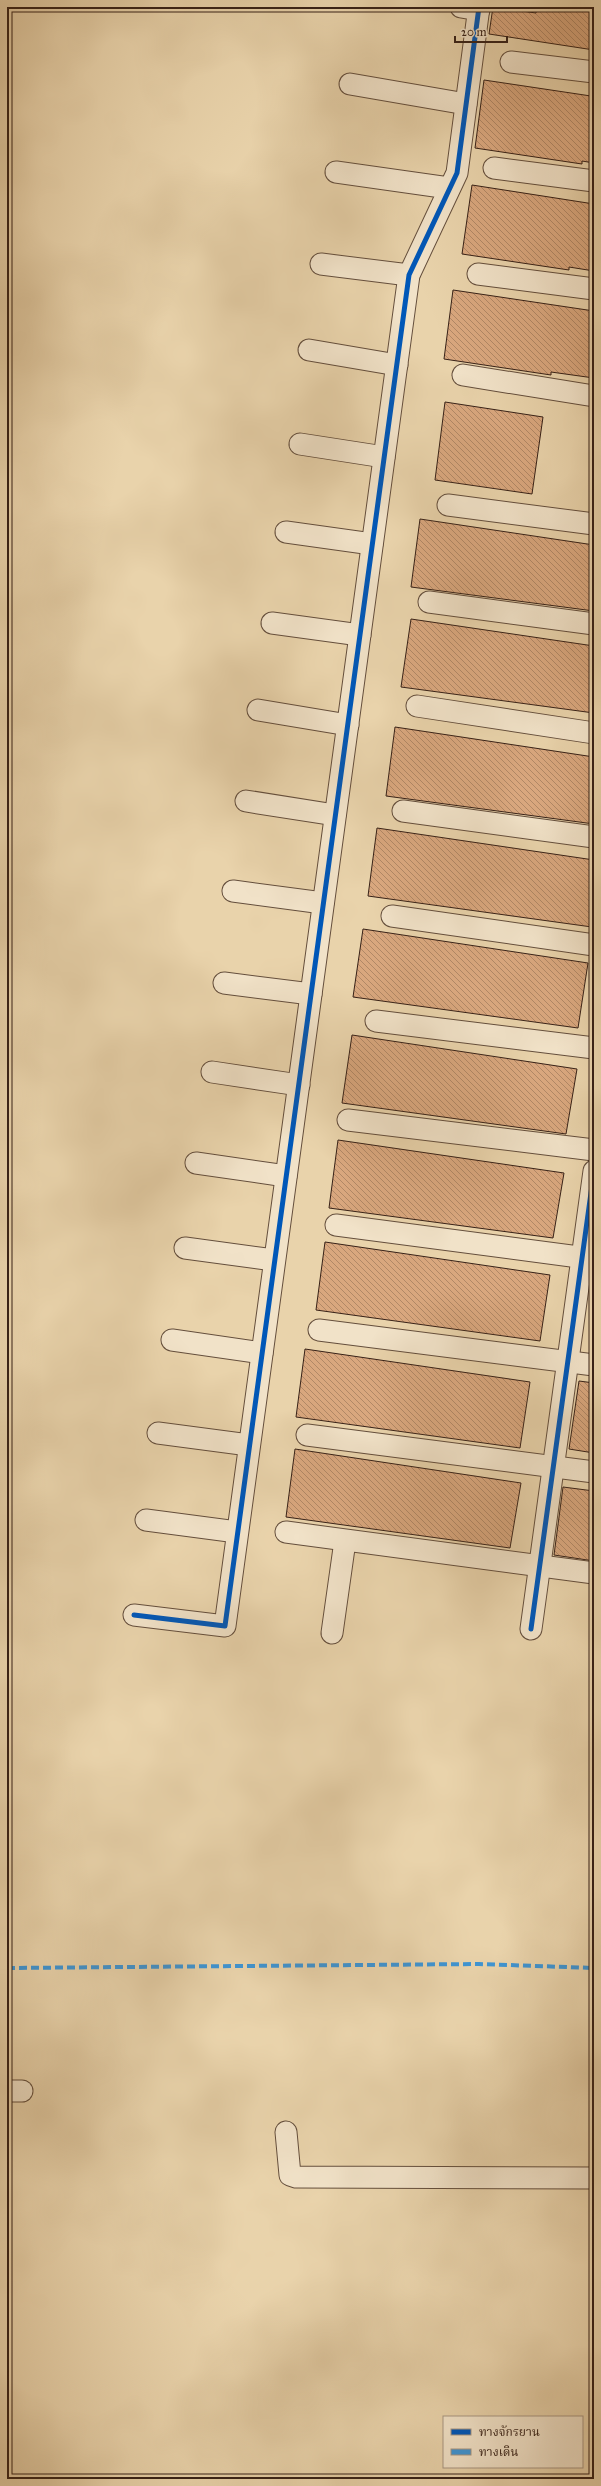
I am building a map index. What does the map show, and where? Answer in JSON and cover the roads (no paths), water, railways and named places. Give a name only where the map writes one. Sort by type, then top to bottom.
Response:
[{"type":"street","points":[[134,1615],[224,1626],[409,275],[457,173],[466,104],[473,8]]},
{"type":"street","points":[[510,62],[594,72]]},
{"type":"street","points":[[350,84],[466,104]]},
{"type":"street","points":[[494,168],[594,182]]},
{"type":"street","points":[[336,172],[450,188]]},
{"type":"street","points":[[321,264],[409,275]]},
{"type":"street","points":[[478,274],[594,289]]},
{"type":"street","points":[[309,350],[397,365]]},
{"type":"street","points":[[463,375],[594,396]]},
{"type":"street","points":[[300,444],[384,457]]},
{"type":"street","points":[[448,505],[594,524]]},
{"type":"street","points":[[286,532],[372,544]]},
{"type":"street","points":[[429,602],[594,624]]},
{"type":"street","points":[[272,623],[360,635]]},
{"type":"street","points":[[417,706],[594,733]]},
{"type":"street","points":[[258,710],[348,726]]},
{"type":"street","points":[[246,801],[335,816]]},
{"type":"street","points":[[402,811],[594,837]]},
{"type":"street","points":[[233,891],[323,903]]},
{"type":"street","points":[[392,916],[594,946]]},
{"type":"street","points":[[224,983],[311,994]]},
{"type":"street","points":[[376,1021],[594,1048]]},
{"type":"street","points":[[212,1072],[299,1085]]},
{"type":"street","points":[[348,1120],[594,1150]]},
{"type":"street","points":[[196,1163],[286,1176]]},
{"type":"street","points":[[531,1629],[568,1362],[588,1258],[594,1171]]},
{"type":"street","points":[[336,1225],[588,1258]]},
{"type":"street","points":[[185,1248],[274,1260]]},
{"type":"street","points":[[319,1330],[594,1365]]},
{"type":"street","points":[[172,1340],[262,1353]]},
{"type":"street","points":[[158,1433],[249,1445]]},
{"type":"street","points":[[307,1435],[594,1472]]},
{"type":"street","points":[[146,1520],[237,1532]]},
{"type":"street","points":[[286,1532],[594,1573]]},
{"type":"street","points":[[332,1633],[345,1541]]},
{"type":"street","points":[[286,2132],[290,2175],[296,2177],[594,2178]]}]
